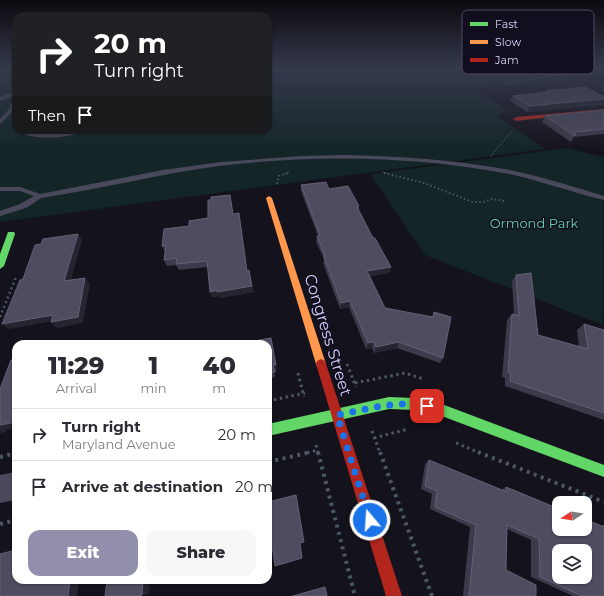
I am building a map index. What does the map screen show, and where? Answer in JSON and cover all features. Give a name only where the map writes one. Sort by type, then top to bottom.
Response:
[{"type":"street","points":[[516,120],[604,110]]},
{"type":"street","name":"Congress Street","points":[[269,198],[394,596]]},
{"type":"street","points":[[0,266],[11,234]]},
{"type":"street","points":[[272,429],[389,403],[414,404],[439,409],[604,471]]},
{"type":"street","points":[[0,489],[12,487]]},
{"type":"lane","points":[[0,103],[12,105]]},
{"type":"lane","points":[[0,122],[12,109]]},
{"type":"lane","points":[[28,134],[50,134]]},
{"type":"lane","points":[[0,214],[23,206],[39,196],[85,189],[180,169],[281,158],[333,156],[388,157],[436,161],[503,171],[604,198]]},
{"type":"lane","points":[[0,189],[20,188],[39,196]]},
{"type":"path","points":[[481,168],[513,130]]},
{"type":"path","points":[[279,189],[277,182],[279,176],[293,172]]},
{"type":"path","points":[[381,172],[424,182],[473,202],[483,202],[492,199],[504,201]]},
{"type":"path","points":[[272,461],[410,429]]},
{"type":"path","points":[[448,440],[604,502]]},
{"type":"path","points":[[0,457],[12,455]]},
{"type":"path","points":[[0,524],[12,521]]},
{"type":"green space","points":[[0,97],[12,97],[12,134],[272,134],[272,97],[486,97],[507,110],[498,116],[545,149],[0,222]]},
{"type":"green space","name":"Ormond Park","points":[[566,148],[604,157],[603,325],[425,255],[370,174]]},
{"type":"building","points":[[514,97],[604,97],[604,99],[530,106]]},
{"type":"building","points":[[604,110],[604,129],[576,132],[575,136],[545,116]]},
{"type":"building","points":[[326,182],[329,189],[348,186],[359,206],[357,207],[373,238],[375,238],[391,267],[367,271],[385,308],[433,317],[434,312],[451,317],[443,358],[399,342],[376,347],[374,342],[368,343],[350,301],[341,303],[317,236],[320,235],[301,185]]},
{"type":"building","points":[[230,195],[233,214],[239,213],[247,271],[249,270],[252,286],[210,292],[207,261],[176,264],[177,258],[164,260],[166,245],[162,246],[164,229],[189,226],[189,221],[208,218],[208,200],[211,200],[211,197]]},
{"type":"building","points":[[78,234],[64,281],[85,278],[78,317],[51,322],[53,315],[2,324],[20,280],[23,279],[35,245],[41,244],[43,239]]},
{"type":"building","points":[[531,273],[538,335],[588,349],[584,324],[604,330],[604,413],[510,381],[511,373],[508,372],[512,314],[519,316],[516,275]]},
{"type":"building","points":[[271,338],[271,340],[260,340]]},
{"type":"building","points":[[272,343],[276,365],[273,365],[275,372],[272,372]]},
{"type":"building","points":[[11,360],[12,423],[0,425],[0,389]]},
{"type":"building","points":[[429,460],[507,492],[506,487],[552,506],[552,536],[592,536],[592,522],[604,527],[604,596],[582,596],[555,584],[592,584],[592,544],[552,544],[552,582],[540,577],[539,539],[507,525],[506,570],[536,585],[536,596],[469,596],[476,525],[435,507],[437,491],[425,486]]},
{"type":"building","points":[[296,495],[304,542],[300,543],[302,558],[275,566],[272,550],[272,501]]},
{"type":"building","points":[[12,551],[12,584],[70,584],[68,596],[0,596],[0,554]]},
{"type":"building","points":[[106,584],[143,584],[142,595],[105,596]]},
{"type":"building","points":[[325,587],[327,596],[293,596]]},
{"type":"traffic: fast","points":[[0,266],[11,234]]},
{"type":"traffic: fast","points":[[272,429],[389,403],[414,404],[439,409],[604,471]]},
{"type":"traffic: slow","points":[[269,198],[321,364]]},
{"type":"traffic: jam","points":[[516,119],[604,110]]},
{"type":"traffic: jam","points":[[321,364],[394,596]]},
{"type":"route","points":[[370,520],[337,415],[389,403],[427,406]]}]
